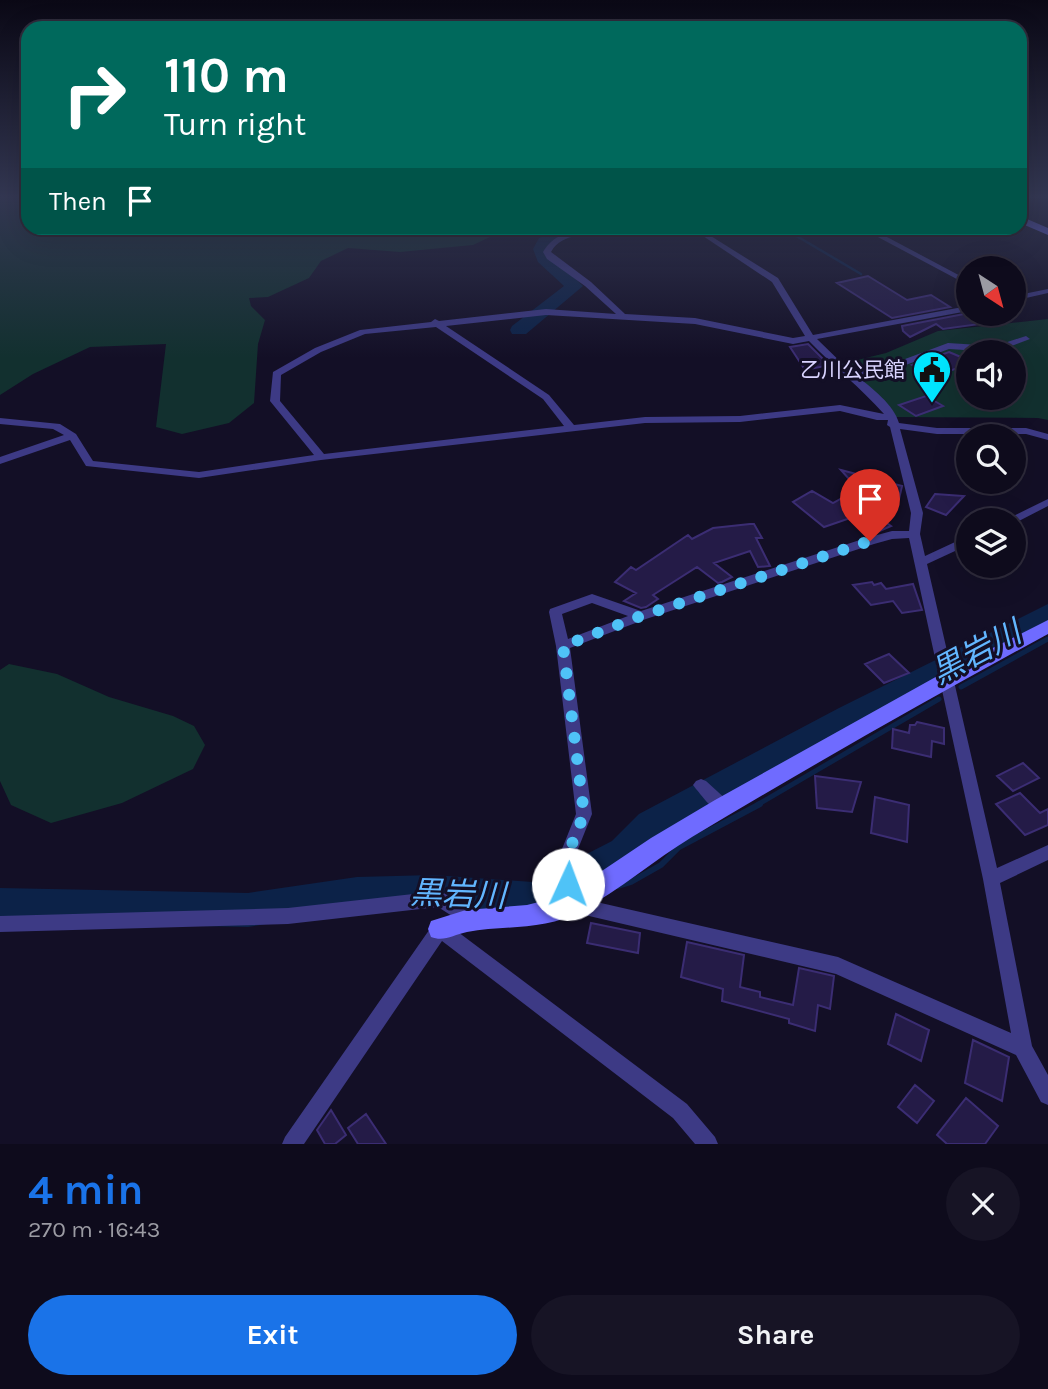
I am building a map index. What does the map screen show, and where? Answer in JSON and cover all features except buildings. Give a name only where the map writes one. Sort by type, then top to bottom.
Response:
[{"type":"street","points":[[547,251],[550,257],[588,284],[621,314]]},
{"type":"street","points":[[730,251],[775,280],[810,337],[867,390],[892,421],[918,513],[914,534],[947,672],[991,879],[1023,1048],[1048,1095]]},
{"type":"street","points":[[909,251],[956,277]]},
{"type":"street","points":[[1026,296],[1048,291]]},
{"type":"street","points":[[321,457],[275,401],[276,374],[318,350],[363,332],[546,312],[621,314],[695,321],[793,341],[956,310]]},
{"type":"street","points":[[435,323],[546,397],[572,429]]},
{"type":"street","points":[[851,376],[900,364],[948,346],[996,349],[1026,339]]},
{"type":"street","points":[[0,421],[56,426],[72,436],[90,464],[199,475],[321,457],[645,420],[740,419],[840,408],[937,430],[1026,431],[1048,437]]},
{"type":"street","points":[[0,461],[72,436]]},
{"type":"street","points":[[1026,513],[1048,502]]},
{"type":"street","points":[[563,646],[641,616],[870,541],[892,535],[914,534]]},
{"type":"street","points":[[922,562],[956,546]]},
{"type":"street","points":[[572,903],[564,865],[584,814],[563,646],[555,612],[592,598],[641,616]]},
{"type":"street","points":[[292,1144],[440,929],[466,921],[527,916],[572,903],[659,845],[947,672],[1048,626]]},
{"type":"street","points":[[701,785],[722,807]]},
{"type":"street","points":[[991,879],[1048,852]]},
{"type":"street","points":[[0,924],[288,916],[440,899],[458,910],[466,921]]},
{"type":"street","points":[[572,903],[838,966],[1023,1048]]},
{"type":"street","points":[[440,929],[680,1111],[708,1144]]},
{"type":"green space","points":[[0,251],[341,251],[321,261],[309,278],[268,297],[249,298],[251,306],[265,320],[258,344],[254,403],[229,423],[182,434],[156,427],[166,344],[90,347],[33,374],[0,395]]},
{"type":"green space","points":[[1048,319],[1048,420],[892,417],[837,365],[886,353],[938,331],[984,326],[1026,326],[1026,321]]},
{"type":"green space","points":[[9,664],[57,674],[109,697],[173,716],[194,726],[205,745],[193,769],[122,803],[51,823],[11,805],[0,781],[0,670]]},
{"type":"waterway","points":[[519,330],[574,286],[544,258],[542,251]]},
{"type":"waterway","points":[[823,251],[861,274]]},
{"type":"waterway","name":"黒岩川","points":[[0,905],[248,910],[357,893],[433,891],[519,899],[554,899],[588,871],[624,852],[651,824],[1048,613]]},
{"type":"waterway","points":[[961,687],[1048,639]]},
{"type":"waterway","points":[[757,805],[939,699]]},
{"type":"waterway","points":[[618,886],[631,882],[661,865],[679,847],[760,804]]},
{"type":"place","name":"乙川公民館","points":[[932,404]]},
{"type":"route","points":[[568,884],[564,864],[584,814],[563,646],[641,616],[870,541]]}]
